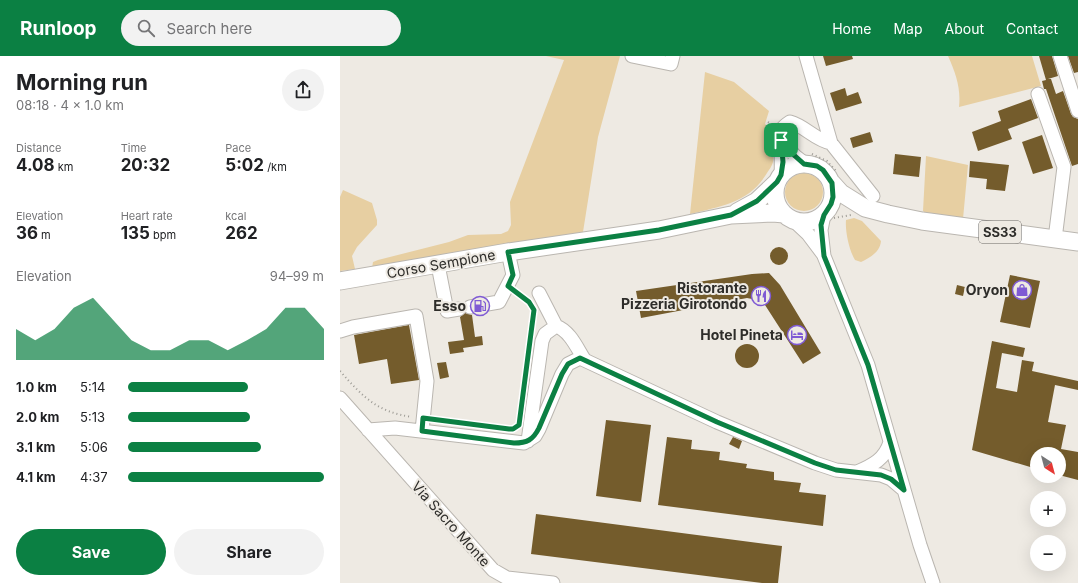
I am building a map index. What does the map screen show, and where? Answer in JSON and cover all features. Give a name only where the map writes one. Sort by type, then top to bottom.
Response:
[{"type":"main road","points":[[804,164],[817,166],[823,170],[832,183],[833,197],[826,213],[810,221],[801,222],[788,217],[776,199],[779,179],[793,165],[804,164]]},
{"type":"main road","name":"Corso Sempione","points":[[731,215],[757,201],[779,179]]},
{"type":"main road","name":"SS33","points":[[832,183],[842,193],[922,221],[1078,242]]},
{"type":"main road","name":"SS33","points":[[826,213],[869,202]]},
{"type":"main road","name":"Corso Sempione","points":[[340,281],[508,252],[659,230],[731,215],[773,212],[788,217]]},
{"type":"street","points":[[632,56],[672,60]]},
{"type":"street","points":[[806,56],[831,144],[869,202]]},
{"type":"street","points":[[1060,56],[1078,111]]},
{"type":"street","points":[[1038,94],[1064,167],[1055,239]]},
{"type":"street","points":[[779,179],[783,162],[781,140],[782,128],[790,122],[796,124],[820,141],[831,144]]},
{"type":"street","points":[[781,140],[804,164]]},
{"type":"street","points":[[824,256],[821,230],[826,213]]},
{"type":"street","points":[[788,217],[808,234],[824,256],[868,365],[920,545],[933,583]]},
{"type":"street","points":[[438,265],[447,311],[499,302],[513,275],[508,252]]},
{"type":"street","points":[[539,293],[556,326],[561,328],[571,338],[584,360]]},
{"type":"street","points":[[340,331],[353,327],[416,316],[427,381],[422,425]]},
{"type":"street","points":[[528,441],[542,341],[545,334],[556,326]]},
{"type":"street","points":[[368,430],[422,425],[514,443],[528,441],[535,436],[568,364],[574,360],[584,360],[717,422],[815,463],[836,470],[857,472],[891,479],[904,490]]},
{"type":"street","name":"Via Sacro Monte","points":[[340,398],[493,570],[507,578],[554,583]]},
{"type":"street","points":[[857,472],[869,467],[884,457],[890,442]]},
{"type":"street","points":[[493,570],[499,583]]},
{"type":"path","points":[[768,122],[772,124],[773,128]]},
{"type":"path","points":[[508,286],[529,302],[534,310],[532,334]]},
{"type":"path","points":[[340,371],[362,396],[374,405],[422,425]]},
{"type":"path","points":[[509,429],[517,427],[520,421]]},
{"type":"shaded area","points":[[546,56],[620,56],[598,137],[583,232],[372,268],[373,262],[378,260],[449,242],[468,235],[501,234],[508,231],[511,225],[510,202],[564,60]]},
{"type":"shaded area","points":[[948,56],[1032,56],[1041,86],[959,107],[957,81]]},
{"type":"shaded area","points":[[705,72],[734,82],[769,111],[765,124],[770,129],[769,138],[773,154],[773,162],[760,183],[743,197],[733,202],[690,214]]},
{"type":"shaded area","points":[[926,156],[968,165],[963,219],[927,214],[923,211]]},
{"type":"shaded area","points":[[800,173],[808,173],[815,176],[820,181],[823,192],[820,203],[815,208],[808,211],[800,211],[793,208],[788,203],[785,196],[785,188],[788,181],[793,176]]},
{"type":"shaded area","points":[[343,190],[372,203],[377,225],[357,247],[352,256],[355,269],[340,271],[340,197]]},
{"type":"shaded area","points":[[854,218],[862,221],[881,241],[877,251],[861,262],[855,260],[849,246],[847,235],[846,220]]},
{"type":"building","points":[[823,56],[852,56],[853,59],[826,66]]},
{"type":"building","points":[[1039,56],[1052,56],[1058,76],[1048,79],[1051,79],[1056,94],[1063,91],[1071,114],[1073,117],[1078,119],[1078,164],[1072,166],[1046,89],[1044,89],[1042,81],[1046,80]]},
{"type":"building","points":[[1068,56],[1078,56],[1078,72],[1074,73]]},
{"type":"building","points":[[845,88],[847,96],[858,92],[862,103],[836,111],[830,93]]},
{"type":"building","points":[[1031,99],[1038,118],[1008,129],[1012,139],[978,151],[972,132],[1001,121],[998,111]]},
{"type":"building","points":[[870,132],[873,142],[853,148],[850,138]]},
{"type":"building","points":[[1042,135],[1053,168],[1033,174],[1022,142]]},
{"type":"building","points":[[895,154],[921,157],[919,177],[893,174]]},
{"type":"building","points":[[970,161],[1009,165],[1005,191],[986,189],[987,179],[969,177]]},
{"type":"building","points":[[779,247],[785,250],[788,256],[785,262],[779,265],[773,262],[770,256],[773,250]]},
{"type":"building","name":"Hotel Pineta","points":[[769,273],[780,285],[821,353],[803,364],[765,305],[757,300],[747,298],[641,318],[636,291],[752,274]]},
{"type":"building","points":[[1010,275],[1040,281],[1030,328],[1000,322]]},
{"type":"building","points":[[957,285],[965,287],[963,296],[955,294]]},
{"type":"building","points":[[465,313],[472,315],[475,337],[482,336],[483,345],[463,348],[464,352],[450,354],[448,342],[464,340],[460,317]]},
{"type":"building","points":[[409,325],[419,380],[391,384],[387,359],[359,364],[354,335]]},
{"type":"building","points":[[992,341],[1025,348],[1023,357],[1002,353],[996,388],[1017,392],[1022,360],[1034,362],[1032,371],[1078,381],[1078,390],[1055,385],[1048,422],[1066,425],[1061,447],[1030,447],[1030,467],[972,450]]},
{"type":"building","name":"Hotel Pineta","points":[[747,344],[756,347],[759,356],[756,365],[747,368],[738,365],[735,356],[738,347]]},
{"type":"building","points":[[446,362],[449,377],[440,379],[437,363]]},
{"type":"building","points":[[606,420],[651,425],[641,502],[596,496]]},
{"type":"building","points":[[667,437],[692,440],[691,449],[720,452],[719,460],[747,464],[746,468],[774,472],[774,480],[801,483],[799,492],[826,495],[823,526],[658,505]]},
{"type":"building","points":[[733,437],[742,441],[739,449],[729,444]]},
{"type":"building","points":[[1066,450],[1078,452],[1078,480],[1066,477]]},
{"type":"building","points":[[536,514],[782,546],[778,583],[762,583],[531,554]]},
{"type":"place","name":"Oryon","points":[[1022,290]]},
{"type":"place","name":"Ristorante Pizzeria Girotondo","points":[[761,296]]},
{"type":"place","name":"Esso","points":[[480,306]]},
{"type":"place","name":"Hotel Pineta","points":[[797,335]]},
{"type":"route","points":[[781,140],[804,164],[817,166],[823,170],[829,176],[832,183],[834,190],[833,197],[821,225],[824,256],[868,365],[904,490],[891,479],[881,475],[836,470],[815,463],[717,422],[580,358],[568,364],[562,374],[535,436],[524,443],[422,431],[423,418],[509,429],[513,429],[519,425],[534,310],[529,302],[508,286],[513,275],[508,252],[659,230],[695,224],[731,215],[757,201],[777,182],[781,175],[783,162],[781,140]]}]
